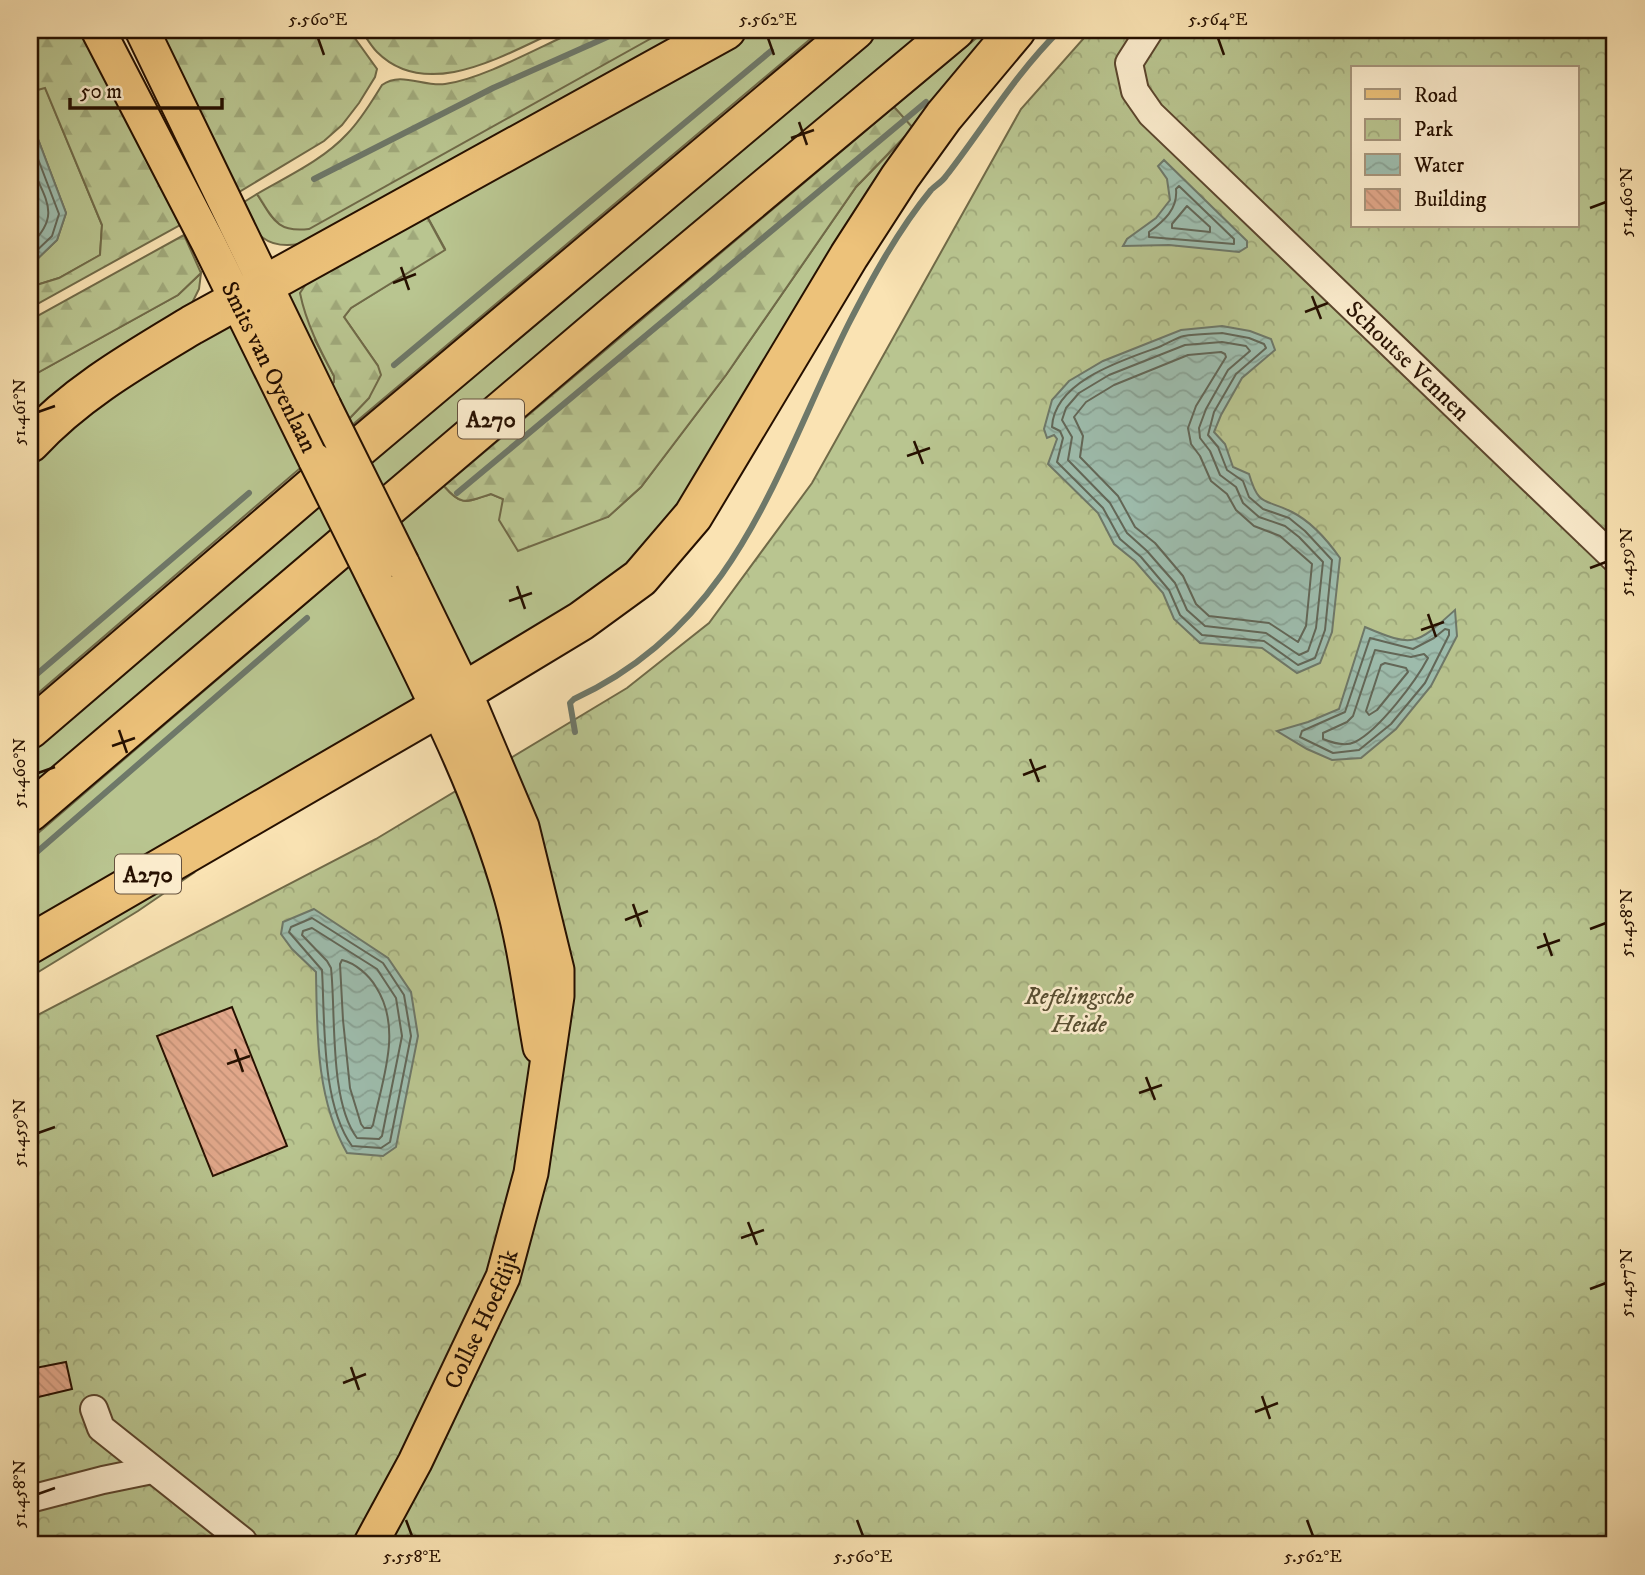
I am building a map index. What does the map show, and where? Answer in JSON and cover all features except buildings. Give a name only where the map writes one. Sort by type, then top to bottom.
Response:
[{"type":"highway","points":[[30,443],[72,402],[107,377],[252,293],[726,30]]},
{"type":"highway","name":"A270","points":[[30,729],[331,471],[855,30]]},
{"type":"highway","name":"A270","points":[[30,812],[614,315],[955,30]]},
{"type":"highway","name":"A270","points":[[30,944],[553,638],[640,578],[700,505],[824,296],[900,177],[944,116],[1016,30]]},
{"type":"main road","name":"Smits van Oyenlaan","points":[[98,30],[252,293]]},
{"type":"main road","name":"Smits van Oyenlaan","points":[[142,30],[252,293],[312,416],[377,584],[451,699]]},
{"type":"main road","name":"Smits van Oyenlaan","points":[[312,416],[402,563],[451,699]]},
{"type":"main road","name":"Collse Hoefdijk","points":[[370,1545],[415,1462],[503,1277],[531,1173],[546,1077],[524,949],[512,897],[468,773],[451,699]]},
{"type":"street","name":"Schoutse Vennen","points":[[1150,30],[1129,63],[1135,92],[1151,114],[1615,559]]},
{"type":"street","points":[[103,1480],[98,1418],[152,1470],[243,1541]]},
{"type":"street","points":[[30,1499],[152,1470]]},
{"type":"green space","points":[[30,30],[85,30],[180,225],[30,308],[30,287],[59,278],[100,255],[102,225],[45,88],[30,92]]},
{"type":"green space","points":[[153,30],[349,30],[377,69],[359,103],[342,125],[324,141],[234,195]]},
{"type":"green space","points":[[361,30],[559,30],[492,61],[443,74],[420,73],[397,67],[377,52]]},
{"type":"green space","points":[[578,30],[666,30],[309,229],[290,229],[277,222],[257,194],[305,167],[338,143],[357,123],[382,85],[389,81],[404,79],[445,84],[460,81],[494,69]]},
{"type":"green space","points":[[666,30],[694,30],[299,244],[277,244],[262,237],[239,205],[257,194],[274,219]]},
{"type":"green space","points":[[740,30],[821,30],[351,426],[348,420],[369,398],[378,366],[344,317],[351,308],[445,249],[427,216],[315,340],[334,376],[331,385],[282,288]]},
{"type":"green space","points":[[874,30],[937,30],[30,797],[30,743]]},
{"type":"green space","points":[[986,30],[1006,30],[641,567],[466,668],[400,523],[444,486],[465,501],[491,494],[503,499],[608,517],[641,487],[726,375],[856,187],[913,129],[894,107]]},
{"type":"green space","name":"Refelingsche Heide","points":[[1091,30],[1615,30],[1615,1545],[30,1545],[30,1019],[376,839],[627,688],[709,623],[812,483],[1021,109]]},
{"type":"green space","points":[[45,87],[102,225],[100,255],[59,278],[30,287],[30,266],[57,240],[66,213],[30,118],[30,92]]},
{"type":"green space","points":[[894,107],[913,128],[856,187],[726,375],[641,487],[608,517],[518,551],[499,520],[503,499],[491,494],[470,501],[460,500],[444,486]]},
{"type":"green space","points":[[426,215],[445,250],[351,308],[344,317],[378,366],[381,375],[369,398],[348,420],[331,385],[334,376],[310,326],[300,293],[306,284]]},
{"type":"green space","points":[[184,235],[201,273],[178,295],[30,377],[30,320]]},
{"type":"green space","points":[[201,273],[199,289],[192,303],[30,421],[30,377],[178,295]]},
{"type":"green space","points":[[231,317],[305,464],[30,700],[30,462],[55,432]]},
{"type":"green space","points":[[353,563],[425,699],[30,930],[30,840]]},
{"type":"green space","points":[[195,872],[138,911],[30,977],[30,958]]},
{"type":"water","points":[[30,118],[66,213],[57,240],[30,266]]},
{"type":"water","points":[[1164,160],[1247,241],[1247,247],[1239,252],[1169,245],[1123,246],[1127,239],[1156,218],[1170,200],[1167,179],[1158,166]]},
{"type":"water","points":[[1222,326],[1250,331],[1271,339],[1275,350],[1242,378],[1214,432],[1225,444],[1233,467],[1249,474],[1260,497],[1305,521],[1324,538],[1340,558],[1332,632],[1320,663],[1297,673],[1262,648],[1200,643],[1174,619],[1163,593],[1135,561],[1114,544],[1098,513],[1048,464],[1057,439],[1054,435],[1047,438],[1044,429],[1052,400],[1069,381],[1103,361],[1181,330]]},
{"type":"water","points":[[1455,610],[1457,636],[1431,686],[1396,729],[1361,758],[1332,760],[1277,731],[1339,709],[1365,627],[1394,638],[1414,640]]},
{"type":"water","points":[[314,909],[388,958],[411,992],[418,1036],[396,1147],[383,1156],[347,1153],[329,1110],[320,1065],[316,972],[281,934],[283,922]]},
{"type":"waterway","points":[[314,179],[493,88],[623,30]]},
{"type":"waterway","points":[[575,732],[570,703],[630,667],[675,630],[713,586],[745,539],[772,488],[848,325],[896,238],[1015,82],[1060,30]]},
{"type":"waterway","points":[[394,365],[771,51]]},
{"type":"waterway","points":[[457,493],[926,102]]},
{"type":"waterway","points":[[30,680],[249,493]]},
{"type":"waterway","points":[[30,858],[307,618]]}]
